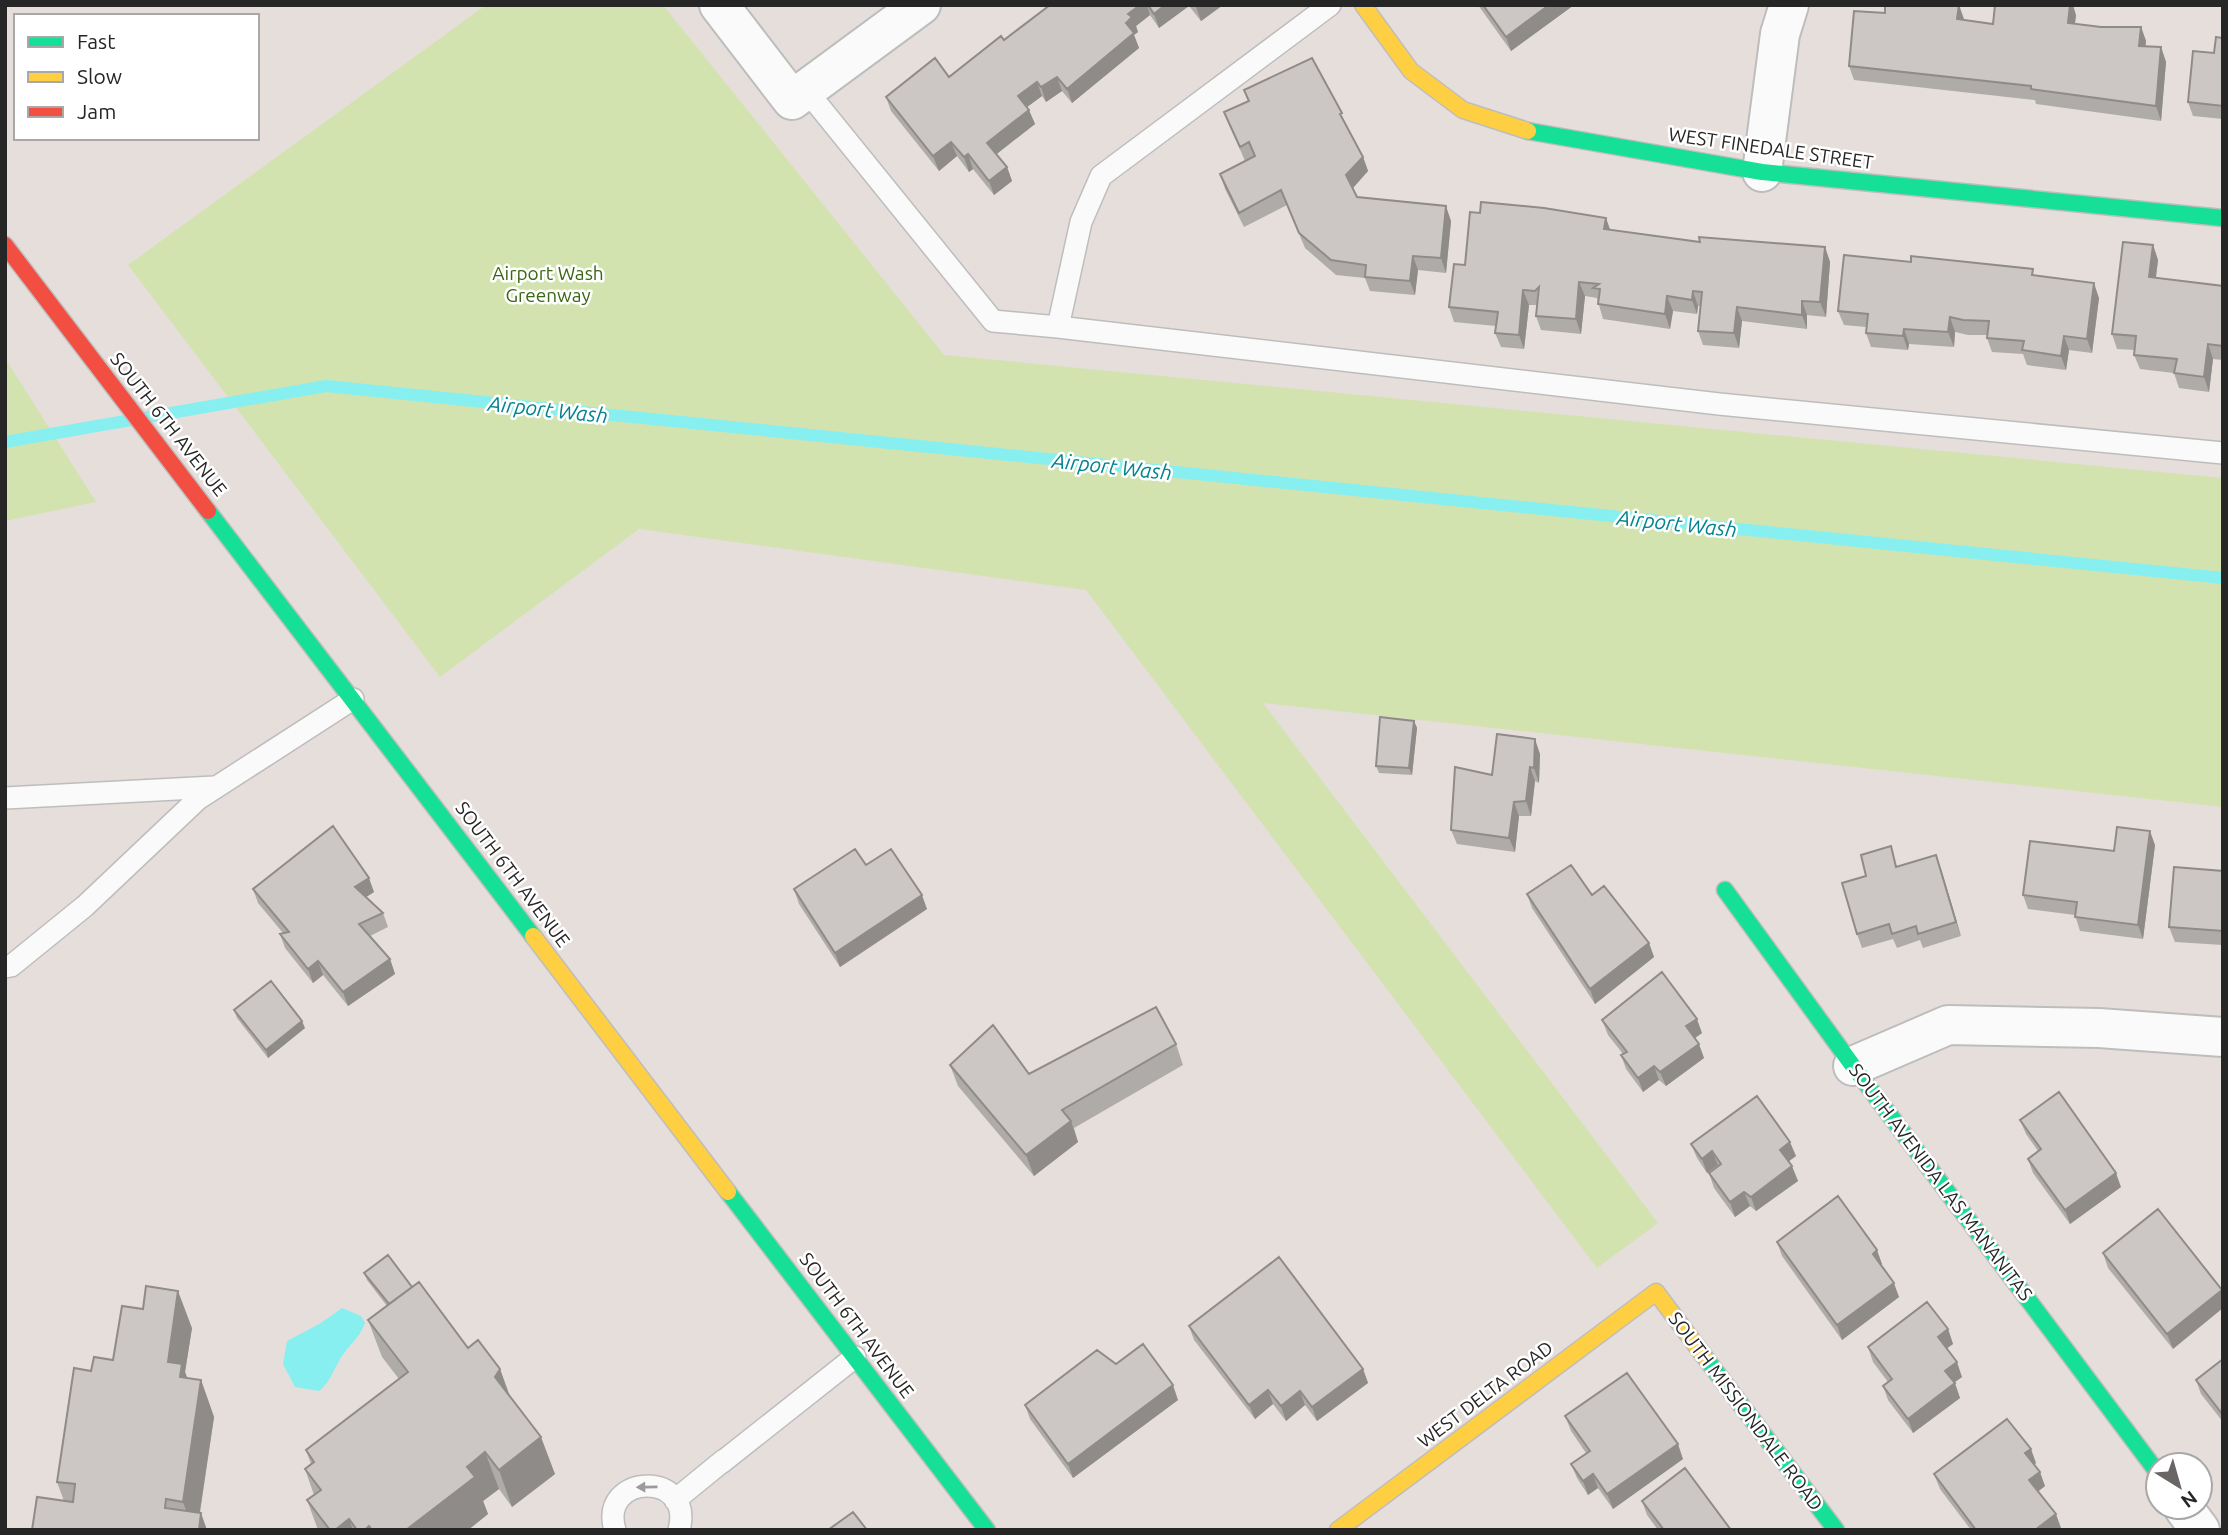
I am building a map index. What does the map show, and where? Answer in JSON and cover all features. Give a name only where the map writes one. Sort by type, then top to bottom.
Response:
[{"type":"street","points":[[719,5],[799,95],[921,5]]},
{"type":"street","name":"WEST FINEDALE STREET","points":[[1363,5],[1411,71],[1463,110],[1521,130],[1762,172],[2223,218]]},
{"type":"street","points":[[1762,172],[1780,34],[1790,5]]},
{"type":"street","name":"SOUTH 6TH AVENUE","points":[[5,245],[987,1530]]},
{"type":"street","name":"SOUTH AVENIDA LAS MANANITAS","points":[[1725,890],[1853,1066],[2144,1454]]},
{"type":"street","points":[[1853,1066],[1948,1025],[2099,1028],[2223,1037]]},
{"type":"street","name":"WEST DELTA ROAD","points":[[1338,1530],[1656,1293]]},
{"type":"street","name":"SOUTH MISSIONDALE ROAD","points":[[1656,1293],[1836,1530]]},
{"type":"lane","points":[[1058,327],[1081,222],[1101,176],[1330,5]]},
{"type":"lane","points":[[799,95],[993,321],[1719,404],[2223,453]]},
{"type":"lane","points":[[5,967],[11,966],[85,906],[198,799],[353,699]]},
{"type":"lane","points":[[5,798],[216,787]]},
{"type":"lane","points":[[675,1500],[855,1357]]},
{"type":"lane","points":[[615,1530],[612,1523],[617,1501],[625,1492],[646,1484],[667,1491],[675,1500],[680,1510],[678,1530]]},
{"type":"green space","name":"Airport Wash Greenway","points":[[486,5],[663,5],[944,355],[2223,478],[2223,807],[1263,703],[1658,1223],[1597,1268],[1086,590],[639,529],[440,677],[128,265]]},
{"type":"green space","points":[[5,358],[96,502],[5,521]]},
{"type":"water","points":[[342,1308],[361,1316],[365,1323],[361,1332],[319,1391],[295,1387],[283,1364],[287,1341]]},
{"type":"building","points":[[1050,5],[1140,5],[1128,14],[1132,17],[1126,23],[1134,33],[1067,89],[1057,77],[1041,87],[1037,82],[1018,96],[1029,110],[987,143],[1007,167],[989,181],[968,154],[964,157],[951,142],[933,156],[886,97],[935,58],[949,77],[1001,36],[1004,40]]},
{"type":"building","points":[[1148,5],[1165,5],[1154,14]]},
{"type":"building","points":[[1483,5],[1549,5],[1506,37]]},
{"type":"building","points":[[1885,5],[1959,5],[1957,19],[1993,24],[1995,5],[2070,5],[2068,23],[2101,27],[2141,27],[2139,46],[2161,47],[2156,106],[2031,89],[2031,86],[1849,66],[1854,11],[1885,13]]},
{"type":"building","points":[[2216,37],[2223,38],[2223,106],[2188,102],[2193,51],[2214,53]]},
{"type":"building","points":[[1312,58],[1363,157],[1346,175],[1357,197],[1446,206],[1441,258],[1413,256],[1410,281],[1365,277],[1366,265],[1331,260],[1299,233],[1281,190],[1239,213],[1220,174],[1255,156],[1249,142],[1240,147],[1224,112],[1249,101],[1244,90]]},
{"type":"building","points":[[1481,202],[1606,218],[1604,229],[1700,242],[1699,237],[1825,247],[1820,302],[1802,301],[1802,315],[1737,307],[1734,333],[1698,331],[1702,292],[1693,291],[1692,300],[1667,296],[1665,314],[1598,304],[1600,289],[1593,288],[1599,284],[1579,282],[1576,319],[1536,316],[1539,287],[1535,291],[1523,290],[1519,335],[1495,333],[1498,312],[1449,307],[1454,264],[1465,265],[1470,212],[1480,213]]},
{"type":"building","points":[[2123,242],[2153,245],[2149,277],[2223,286],[2223,346],[2208,344],[2204,377],[2174,373],[2177,359],[2134,355],[2136,336],[2112,334]]},
{"type":"building","points":[[1844,255],[1911,262],[1911,256],[2033,269],[2032,275],[2094,283],[2087,339],[2064,336],[2061,356],[2022,350],[2024,341],[1987,338],[1989,321],[1950,317],[1948,332],[1904,329],[1903,336],[1866,333],[1868,314],[1838,311]]},
{"type":"building","points":[[1380,717],[1414,721],[1409,768],[1376,766]]},
{"type":"building","points":[[1497,734],[1535,739],[1534,768],[1530,767],[1526,801],[1514,802],[1509,838],[1451,830],[1455,767],[1492,775]]},
{"type":"building","points":[[333,826],[369,878],[355,887],[383,913],[359,924],[390,959],[343,992],[318,961],[308,969],[280,934],[289,932],[253,889]]},
{"type":"building","points":[[2117,827],[2150,831],[2138,925],[2075,917],[2077,902],[2023,895],[2030,841],[2114,851]]},
{"type":"building","points":[[1891,846],[1896,867],[1936,855],[1956,922],[1918,934],[1916,926],[1892,934],[1889,924],[1857,934],[1842,883],[1866,876],[1861,855]]},
{"type":"building","points":[[855,849],[866,865],[891,849],[922,895],[835,953],[794,889]]},
{"type":"building","points":[[1571,865],[1592,895],[1604,886],[1649,943],[1590,989],[1527,894]]},
{"type":"building","points":[[2174,867],[2223,871],[2223,931],[2169,927]]},
{"type":"building","points":[[1662,972],[1697,1019],[1686,1026],[1699,1044],[1660,1072],[1654,1066],[1638,1078],[1621,1055],[1627,1052],[1602,1020]]},
{"type":"building","points":[[271,981],[302,1021],[266,1050],[234,1010]]},
{"type":"building","points":[[1156,1007],[1176,1044],[1062,1110],[1071,1121],[1026,1155],[950,1065],[993,1025],[1029,1074]]},
{"type":"building","points":[[2059,1092],[2116,1173],[2065,1210],[2028,1159],[2041,1149],[2020,1120]]},
{"type":"building","points":[[1757,1096],[1790,1142],[1780,1150],[1792,1166],[1751,1197],[1744,1192],[1730,1202],[1709,1173],[1721,1164],[1712,1151],[1702,1159],[1691,1144]]},
{"type":"building","points":[[1838,1196],[1877,1250],[1873,1254],[1894,1283],[1837,1325],[1777,1242]]},
{"type":"building","points":[[2158,1209],[2222,1290],[2167,1334],[2103,1253]]},
{"type":"building","points":[[388,1255],[412,1287],[389,1304],[364,1273]]},
{"type":"building","points":[[1279,1257],[1363,1369],[1312,1407],[1300,1391],[1281,1406],[1268,1390],[1249,1405],[1189,1326]]},
{"type":"building","points":[[419,1282],[468,1348],[478,1340],[500,1369],[495,1377],[541,1437],[499,1470],[485,1452],[467,1467],[475,1477],[406,1530],[372,1530],[369,1526],[365,1530],[357,1530],[349,1519],[335,1530],[330,1530],[307,1500],[321,1490],[305,1469],[314,1462],[306,1450],[408,1372],[368,1320]]},
{"type":"building","points":[[146,1286],[178,1291],[168,1362],[182,1364],[180,1377],[201,1380],[183,1502],[166,1499],[165,1508],[201,1513],[199,1530],[32,1530],[37,1497],[73,1502],[75,1484],[57,1482],[74,1368],[91,1371],[94,1357],[113,1360],[122,1306],[143,1309]]},
{"type":"building","points":[[1927,1302],[1948,1329],[1938,1337],[1957,1362],[1945,1371],[1955,1383],[1908,1419],[1883,1386],[1892,1379],[1868,1347]]},
{"type":"building","points":[[1143,1344],[1173,1385],[1068,1464],[1025,1405],[1097,1350],[1116,1364]]},
{"type":"building","points":[[2223,1359],[2223,1415],[2196,1380]]},
{"type":"building","points":[[1627,1373],[1678,1444],[1607,1494],[1593,1474],[1583,1481],[1571,1464],[1590,1451],[1565,1416]]},
{"type":"building","points":[[2007,1419],[2031,1449],[2025,1453],[2040,1472],[2029,1480],[2056,1514],[2035,1530],[1976,1530],[1934,1474]]},
{"type":"building","points":[[1685,1468],[1731,1530],[1664,1530],[1642,1501]]},
{"type":"building","points":[[853,1512],[867,1530],[828,1530]]},
{"type":"waterway","name":"Airport Wash","points":[[5,442],[326,386],[2223,578]]},
{"type":"traffic: fast","points":[[1528,131],[1762,172],[2223,218]]},
{"type":"traffic: fast","points":[[208,511],[533,936]]},
{"type":"traffic: fast","points":[[1725,890],[1853,1066],[2144,1454]]},
{"type":"traffic: fast","points":[[728,1192],[987,1530]]},
{"type":"traffic: fast","points":[[1704,1356],[1836,1530]]},
{"type":"traffic: slow","points":[[1363,5],[1411,71],[1463,110],[1528,131]]},
{"type":"traffic: slow","points":[[533,936],[728,1192]]},
{"type":"traffic: slow","points":[[1338,1530],[1656,1292],[1704,1356]]},
{"type":"traffic: jam","points":[[5,245],[208,511]]}]
